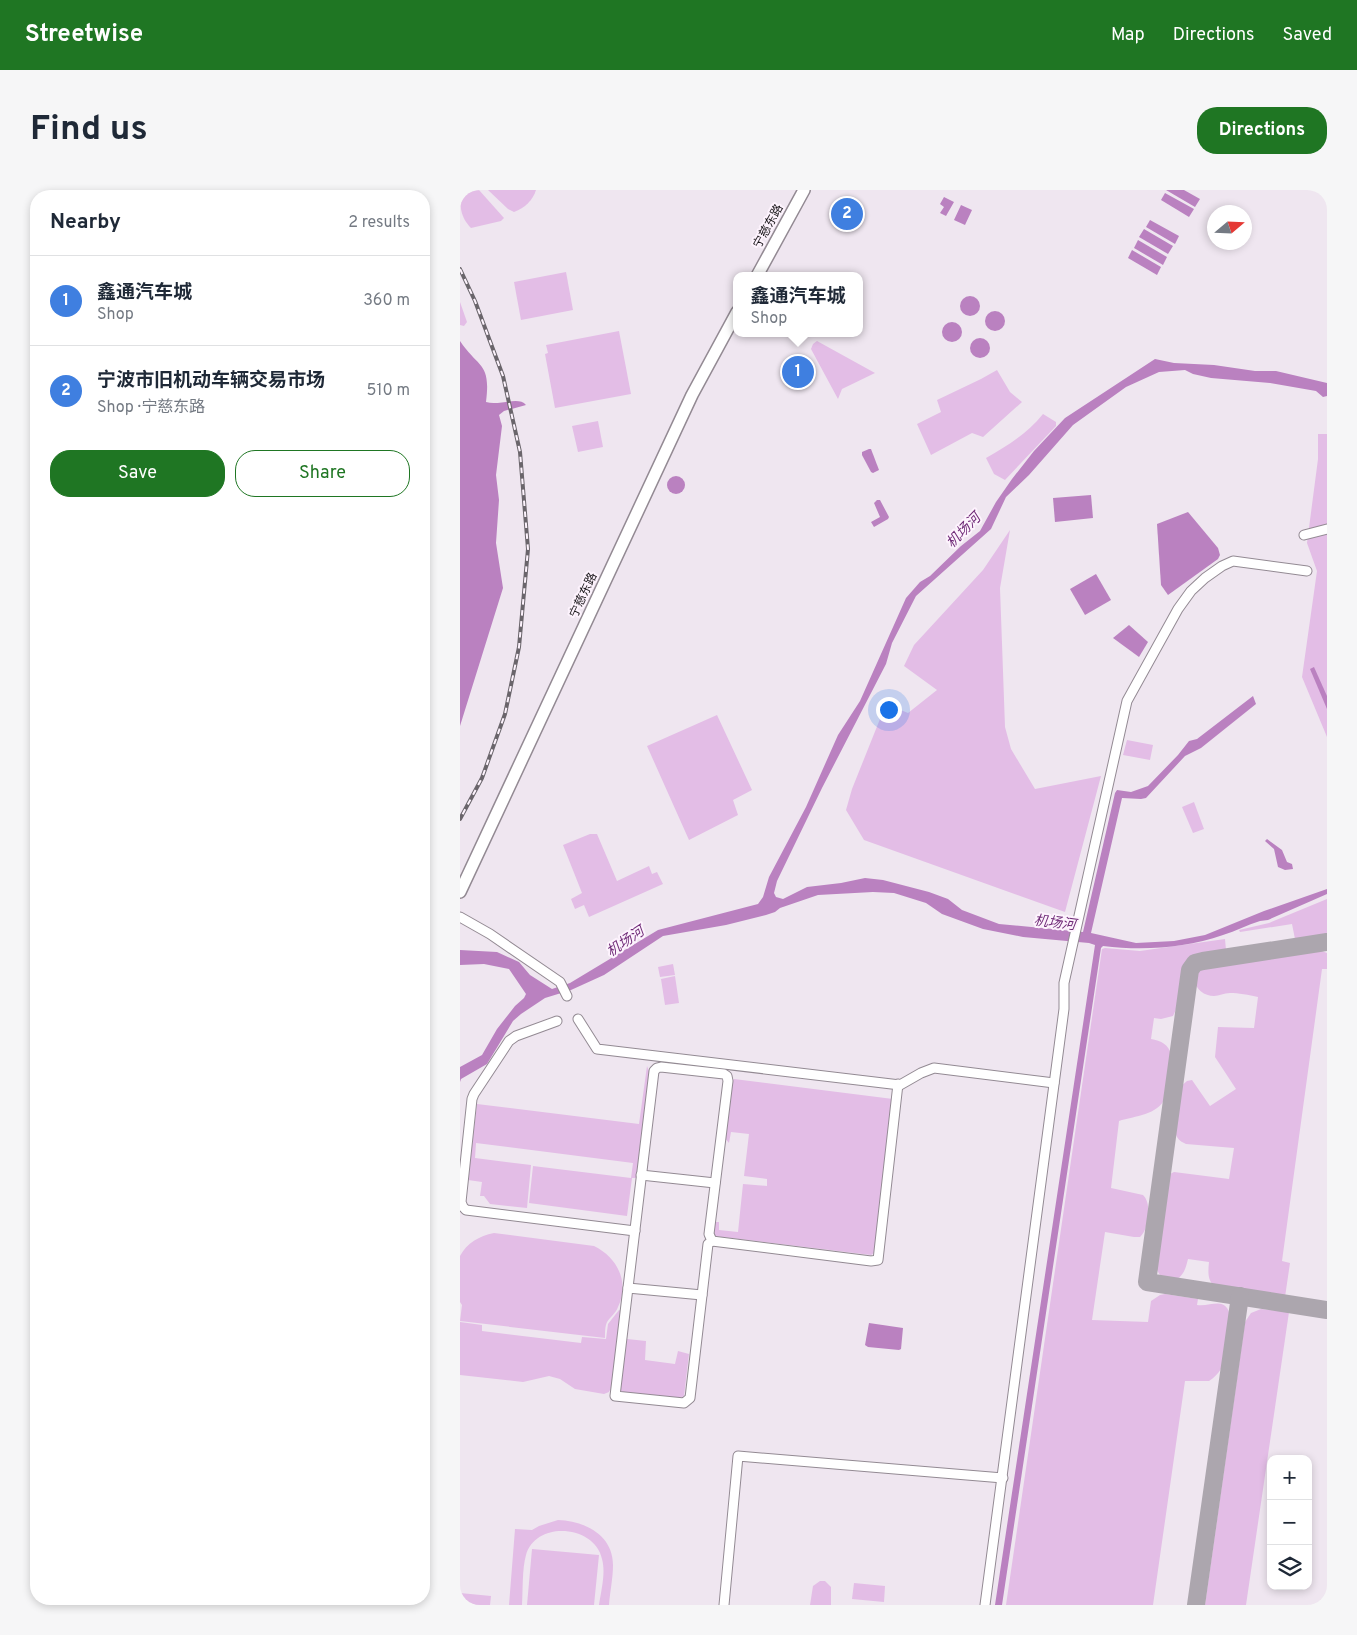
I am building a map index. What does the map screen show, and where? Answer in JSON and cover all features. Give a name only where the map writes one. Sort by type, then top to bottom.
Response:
[{"type":"main road","name":"宁慈东路","points":[[759,272],[804,190]]},
{"type":"main road","name":"宁慈东路","points":[[460,892],[463,877],[692,395],[733,319]]},
{"type":"street","points":[[1304,535],[1327,529]]},
{"type":"street","points":[[986,1605],[1064,1009],[1064,984],[1078,913],[1127,701],[1178,609],[1192,591],[1222,566],[1233,561],[1307,571]]},
{"type":"street","points":[[460,917],[490,934],[560,982],[567,996]]},
{"type":"street","points":[[578,1019],[596,1048],[898,1084],[934,1068],[1054,1083]]},
{"type":"street","points":[[558,1021],[516,1036],[509,1041],[474,1094],[461,1202],[466,1210],[635,1231]]},
{"type":"street","points":[[657,1068],[724,1074],[727,1076],[728,1081],[709,1234],[712,1241],[708,1244],[690,1398],[684,1403],[615,1396],[654,1071],[657,1068]]},
{"type":"street","points":[[712,1241],[871,1261],[878,1260],[898,1084]]},
{"type":"street","points":[[641,1175],[715,1184]]},
{"type":"street","points":[[628,1288],[702,1295]]},
{"type":"street","points":[[724,1605],[738,1456],[1003,1478]]},
{"type":"shaded area","points":[[460,190],[479,190],[504,218],[501,221],[471,228],[461,211]]},
{"type":"shaded area","points":[[488,190],[536,190],[528,203],[514,212],[508,209]]},
{"type":"shaded area","points":[[1166,190],[1184,190],[1200,199],[1195,207]]},
{"type":"shaded area","points":[[1165,193],[1194,209],[1189,217],[1161,200]]},
{"type":"shaded area","points":[[944,197],[954,202],[946,216],[940,213],[944,207],[940,204]]},
{"type":"shaded area","points":[[961,205],[972,210],[965,225],[954,220]]},
{"type":"shaded area","points":[[1150,220],[1179,236],[1175,244],[1146,227]]},
{"type":"shaded area","points":[[1144,229],[1173,246],[1168,254],[1139,237]]},
{"type":"shaded area","points":[[1138,240],[1167,257],[1163,265],[1134,248]]},
{"type":"shaded area","points":[[1132,250],[1161,267],[1157,275],[1128,258]]},
{"type":"shaded area","points":[[566,272],[573,310],[521,320],[514,282]]},
{"type":"shaded area","points":[[966,296],[974,296],[980,302],[980,310],[974,316],[966,316],[960,310],[960,302]]},
{"type":"shaded area","points":[[460,302],[467,322],[464,326],[460,325]]},
{"type":"shaded area","points":[[991,311],[999,311],[1005,317],[1005,325],[999,331],[991,331],[985,325],[985,317]]},
{"type":"shaded area","points":[[948,322],[956,322],[962,328],[962,336],[956,342],[948,342],[942,336],[942,328]]},
{"type":"shaded area","points":[[619,331],[631,394],[555,408],[545,354],[548,353],[546,345]]},
{"type":"shaded area","points":[[976,338],[984,338],[990,344],[990,352],[984,358],[976,358],[970,352],[970,344]]},
{"type":"shaded area","points":[[460,341],[485,373],[487,380],[486,402],[519,401],[526,405],[504,411],[499,415],[502,426],[496,475],[499,500],[496,543],[503,588],[460,726]]},
{"type":"shaded area","points":[[817,341],[875,373],[842,389],[838,399],[811,349]]},
{"type":"shaded area","points":[[1155,359],[1174,363],[1214,365],[1255,371],[1276,371],[1327,383],[1327,396],[1323,397],[1316,391],[1270,383],[1211,378],[1185,370],[1159,372],[1126,387],[1073,425],[1029,475],[1006,497],[991,529],[916,596],[892,643],[886,664],[822,788],[777,881],[774,893],[776,897],[783,899],[807,887],[865,878],[883,880],[948,899],[962,910],[999,924],[1083,932],[1117,790],[1131,792],[1148,786],[1189,741],[1197,739],[1253,696],[1256,704],[1201,748],[1185,756],[1146,798],[1122,798],[1091,933],[1136,943],[1174,941],[1205,935],[1264,911],[1327,889],[1327,894],[1268,920],[1194,943],[1149,948],[1103,946],[1101,948],[1002,1605],[995,1605],[1095,945],[1023,937],[983,929],[942,914],[926,903],[894,893],[873,892],[818,895],[780,908],[766,915],[726,925],[663,936],[604,975],[571,990],[545,998],[521,1014],[513,1021],[487,1064],[461,1079],[460,1082],[460,1067],[482,1055],[497,1029],[526,994],[509,969],[484,964],[460,965],[460,950],[497,952],[519,962],[530,975],[552,989],[570,983],[658,930],[758,904],[763,897],[769,877],[806,807],[838,735],[860,701],[906,598],[920,582],[930,576],[961,546],[980,531],[996,502],[1012,479],[1034,451],[1065,418]]},
{"type":"shaded area","points":[[997,370],[1010,392],[1022,402],[983,437],[972,433],[931,455],[917,424],[941,412],[937,400]]},
{"type":"shaded area","points":[[1043,414],[1056,422],[1056,426],[1005,480],[994,474],[986,458],[1023,434]]},
{"type":"shaded area","points":[[598,421],[603,447],[578,452],[572,426]]},
{"type":"shaded area","points":[[1318,434],[1327,434],[1327,737],[1302,677],[1317,571],[1307,543],[1318,459]]},
{"type":"shaded area","points":[[871,449],[879,470],[873,473],[862,455],[862,452]]},
{"type":"shaded area","points":[[676,476],[682,479],[685,485],[682,491],[676,494],[670,491],[667,485],[670,479]]},
{"type":"shaded area","points":[[1091,495],[1093,518],[1055,522],[1053,498]]},
{"type":"shaded area","points":[[880,500],[889,517],[874,527],[871,522],[880,517],[874,503]]},
{"type":"shaded area","points":[[1188,512],[1218,548],[1220,555],[1218,559],[1168,595],[1161,585],[1157,524]]},
{"type":"shaded area","points":[[1010,530],[1000,588],[1005,727],[1011,749],[1035,789],[1101,776],[1065,912],[864,840],[846,810],[852,789],[886,704],[908,713],[937,690],[904,666],[914,645],[983,570]]},
{"type":"shaded area","points":[[1096,574],[1111,600],[1085,615],[1070,589]]},
{"type":"shaded area","points":[[1129,625],[1148,642],[1139,657],[1113,638]]},
{"type":"shaded area","points":[[1314,667],[1327,696],[1327,709],[1310,669]]},
{"type":"shaded area","points":[[717,715],[752,790],[733,800],[738,815],[689,840],[647,746]]},
{"type":"shaded area","points":[[1127,740],[1153,745],[1150,760],[1123,755]]},
{"type":"shaded area","points":[[1194,802],[1204,829],[1193,833],[1182,807]]},
{"type":"shaded area","points":[[590,834],[597,834],[617,881],[649,866],[652,874],[657,872],[663,884],[589,917],[584,905],[575,909],[571,899],[582,893],[563,845]]},
{"type":"shaded area","points":[[1267,839],[1282,850],[1287,862],[1292,864],[1293,869],[1285,870],[1278,867],[1274,849],[1265,841]]},
{"type":"shaded area","points":[[1327,899],[1327,935],[1295,939],[1292,924],[1240,932],[1239,930],[1269,923]]},
{"type":"shaded area","points":[[1225,939],[1226,950],[1196,956],[1187,964],[1173,1016],[1161,1019],[1154,1018],[1151,1039],[1164,1044],[1171,1055],[1165,1098],[1162,1104],[1152,1111],[1119,1121],[1111,1188],[1143,1195],[1148,1204],[1146,1228],[1140,1237],[1105,1232],[1092,1320],[1148,1322],[1151,1301],[1165,1294],[1198,1299],[1197,1305],[1223,1304],[1229,1312],[1231,1320],[1227,1354],[1216,1376],[1209,1381],[1185,1381],[1153,1605],[1006,1605],[1102,949],[1140,951]]},
{"type":"shaded area","points":[[1319,950],[1327,953],[1327,969],[1322,969],[1282,1261],[1290,1263],[1285,1297],[1217,1288],[1210,1280],[1208,1273],[1209,1262],[1188,1259],[1181,1276],[1170,1282],[1167,1281],[1156,1268],[1170,1174],[1174,1172],[1229,1179],[1234,1148],[1186,1144],[1179,1139],[1175,1132],[1180,1087],[1187,1081],[1192,1080],[1210,1106],[1236,1089],[1215,1057],[1218,1027],[1254,1028],[1258,997],[1233,993],[1210,996],[1202,993],[1197,987],[1195,979],[1197,973],[1200,969],[1207,966]]},
{"type":"shaded area","points":[[673,964],[675,975],[660,977],[658,967]]},
{"type":"shaded area","points":[[675,976],[679,1003],[665,1005],[661,979]]},
{"type":"shaded area","points":[[647,1066],[650,1074],[637,1178],[632,1178],[627,1216],[529,1203],[533,1166],[631,1178],[633,1163],[476,1143],[475,1158],[531,1165],[527,1208],[490,1204],[484,1196],[480,1196],[482,1182],[468,1180],[477,1104],[639,1124]]},
{"type":"shaded area","points":[[734,1079],[893,1099],[874,1253],[871,1255],[714,1236],[712,1228],[715,1222],[719,1222],[719,1230],[738,1232],[743,1184],[767,1186],[767,1179],[744,1176],[749,1134],[731,1132],[729,1143],[724,1137],[731,1082]]},
{"type":"shaded area","points":[[494,1233],[594,1246],[609,1257],[619,1271],[623,1288],[617,1309],[606,1324],[605,1338],[460,1321],[462,1305],[460,1302],[460,1256],[466,1247],[474,1241]]},
{"type":"shaded area","points":[[1261,1309],[1289,1312],[1246,1605],[1205,1605],[1245,1322],[1251,1313]]},
{"type":"shaded area","points":[[619,1310],[621,1311],[609,1392],[604,1394],[575,1389],[560,1379],[549,1376],[523,1382],[460,1375],[460,1322],[482,1325],[482,1331],[581,1343],[582,1337],[606,1339],[608,1324]]},
{"type":"shaded area","points":[[869,1323],[903,1328],[901,1349],[868,1347],[865,1345]]},
{"type":"shaded area","points":[[627,1339],[646,1341],[645,1360],[675,1364],[678,1351],[689,1354],[684,1396],[678,1399],[621,1392],[619,1390],[624,1341]]},
{"type":"shaded area","points":[[558,1520],[578,1523],[587,1527],[603,1538],[608,1545],[612,1554],[613,1565],[609,1605],[599,1605],[604,1570],[597,1548],[589,1539],[565,1531],[541,1536],[532,1544],[526,1555],[523,1573],[522,1605],[509,1605],[515,1529],[532,1530]]},
{"type":"shaded area","points":[[532,1549],[599,1555],[594,1605],[527,1605]]},
{"type":"shaded area","points":[[820,1581],[825,1581],[831,1587],[831,1605],[810,1605],[813,1586]]},
{"type":"shaded area","points":[[854,1583],[885,1586],[884,1602],[852,1599]]},
{"type":"shaded area","points":[[460,1593],[491,1596],[490,1605],[460,1605]]},
{"type":"taxiway","points":[[1327,942],[1203,961],[1195,963],[1190,970],[1147,1282],[1327,1310]]},
{"type":"taxiway","points":[[1196,1605],[1240,1296]]},
{"type":"railway","points":[[460,269],[475,301],[503,376],[520,452],[528,549],[519,647],[505,714],[482,778],[460,819]]},
{"type":"place","name":"宁波市旧机动车辆交易市场","points":[[847,214]]},
{"type":"place","name":"鑫通汽车城","points":[[798,372]]},
{"type":"water label","name":"机场河","points":[[963,530]]},
{"type":"water label","name":"机场河","points":[[1055,922]]},
{"type":"water label","name":"机场河","points":[[625,941]]}]
